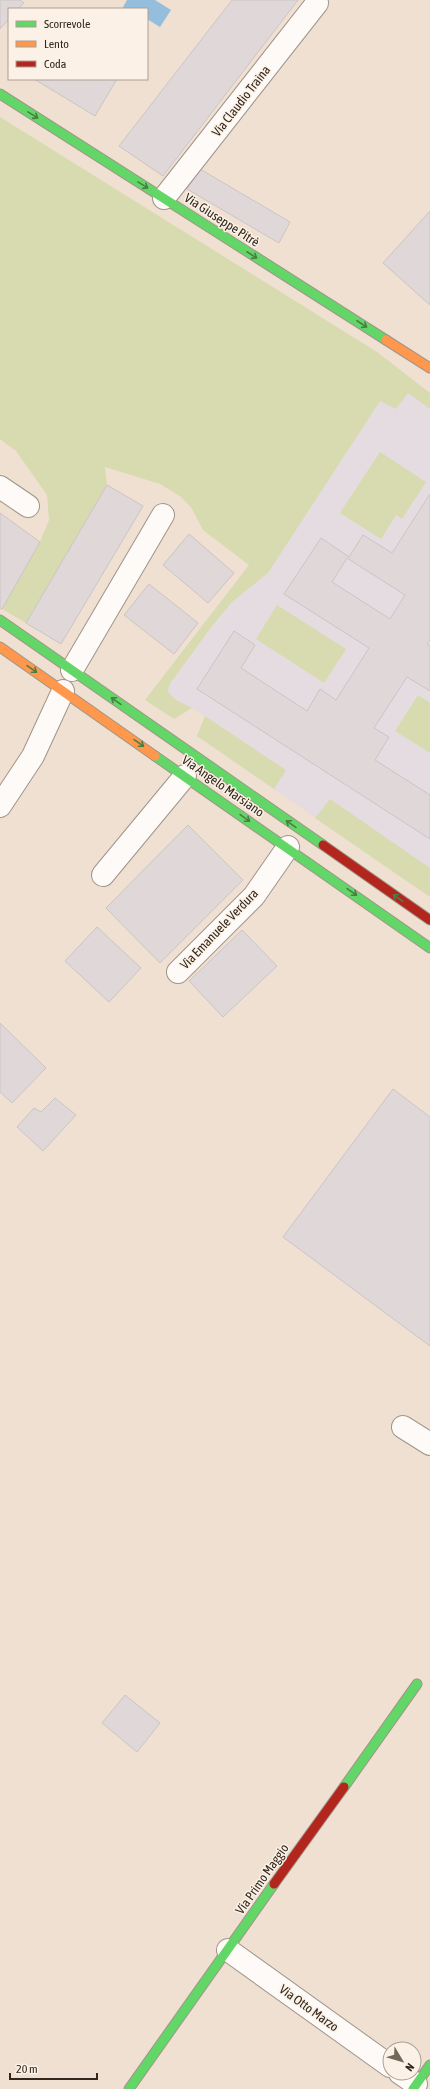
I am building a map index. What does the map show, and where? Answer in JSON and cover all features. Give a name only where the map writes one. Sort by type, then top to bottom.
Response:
[{"type":"street","name":"Via Claudio Traina","points":[[164,198],[317,2]]},
{"type":"street","name":"Via Giuseppe Pitrè","points":[[0,94],[430,368]]},
{"type":"street","points":[[0,487],[28,506]]},
{"type":"street","points":[[72,670],[163,515]]},
{"type":"street","name":"Via Angelo Marsiano","points":[[0,620],[430,920]]},
{"type":"street","name":"Via Angelo Marsiano","points":[[0,647],[288,847],[430,948]]},
{"type":"street","points":[[0,806],[33,756],[64,691]]},
{"type":"street","points":[[103,875],[185,776]]},
{"type":"street","name":"Via Emanuele Verdura","points":[[178,972],[254,896],[288,847]]},
{"type":"street","points":[[403,1426],[430,1444]]},
{"type":"street","name":"Via Primo Maggio","points":[[129,2089],[417,1684]]},
{"type":"street","name":"Via Otto Marzo","points":[[228,1950],[382,2060]]},
{"type":"street","points":[[410,2082],[430,2066]]},
{"type":"shaded area","points":[[377,352],[430,393],[430,897],[197,736],[205,716],[192,708],[174,719],[145,700],[249,565],[233,553]]},
{"type":"green space","points":[[0,117],[377,352],[430,393],[430,409],[408,393],[396,409],[380,401],[268,573],[232,602],[212,626],[169,685],[168,692],[176,700],[192,708],[174,719],[145,700],[249,565],[203,530],[191,507],[180,496],[160,484],[105,467],[107,485],[26,623],[2,609],[40,542],[49,520],[47,495],[16,451],[0,439]]},
{"type":"green space","points":[[380,452],[426,482],[402,519],[396,515],[381,539],[340,513]]},
{"type":"green space","points":[[277,605],[346,649],[324,683],[256,639]]},
{"type":"green space","points":[[418,695],[430,703],[430,753],[395,731]]},
{"type":"green space","points":[[205,716],[286,770],[274,789],[197,736]]},
{"type":"green space","points":[[330,799],[430,868],[430,897],[315,818]]},
{"type":"water","points":[[127,0],[155,0],[171,10],[160,27],[148,20],[148,8],[123,8]]},
{"type":"building","points":[[0,0],[20,0],[24,3],[19,8],[8,8],[8,20],[0,29]]},
{"type":"building","points":[[232,0],[298,0],[163,176],[119,146]]},
{"type":"building","points":[[36,80],[116,80],[95,116]]},
{"type":"building","points":[[200,169],[290,222],[279,243],[187,189]]},
{"type":"building","points":[[430,211],[430,305],[383,263]]},
{"type":"building","points":[[107,485],[143,506],[61,644],[26,623]]},
{"type":"building","points":[[430,494],[430,640],[427,644],[430,646],[430,691],[407,677],[374,728],[389,737],[375,760],[430,795],[430,839],[197,689],[234,631],[255,645],[241,668],[307,711],[320,689],[336,700],[369,648],[284,594],[321,538],[349,557],[363,535],[392,553]],"holes":[[[347,558],[405,595],[390,619],[332,582]]]},
{"type":"building","points":[[0,513],[40,542],[2,609],[0,608]]},
{"type":"building","points":[[189,534],[234,573],[208,603],[163,565]]},
{"type":"building","points":[[149,584],[198,623],[174,654],[124,615]]},
{"type":"building","points":[[188,825],[243,880],[160,963],[106,908]]},
{"type":"building","points":[[97,927],[141,968],[109,1002],[65,961]]},
{"type":"building","points":[[242,930],[277,966],[223,1017],[189,981]]},
{"type":"building","points":[[0,1023],[46,1068],[12,1103],[0,1092]]},
{"type":"building","points":[[393,1089],[430,1117],[430,1346],[283,1237]]},
{"type":"building","points":[[55,1098],[76,1115],[43,1151],[17,1127],[34,1108],[41,1112]]},
{"type":"building","points":[[125,1695],[160,1723],[137,1752],[102,1723]]},
{"type":"traffic: fast","points":[[0,94],[386,340]]},
{"type":"traffic: fast","points":[[0,620],[323,845]]},
{"type":"traffic: fast","points":[[155,756],[430,948]]},
{"type":"traffic: fast","points":[[344,1787],[417,1684]]},
{"type":"traffic: fast","points":[[129,2089],[274,1884]]},
{"type":"traffic: fast","points":[[413,2089],[430,2065]]},
{"type":"traffic: slow","points":[[386,340],[430,368]]},
{"type":"traffic: slow","points":[[0,647],[155,756]]},
{"type":"traffic: jam","points":[[323,845],[430,920]]},
{"type":"traffic: jam","points":[[274,1884],[344,1787]]}]
